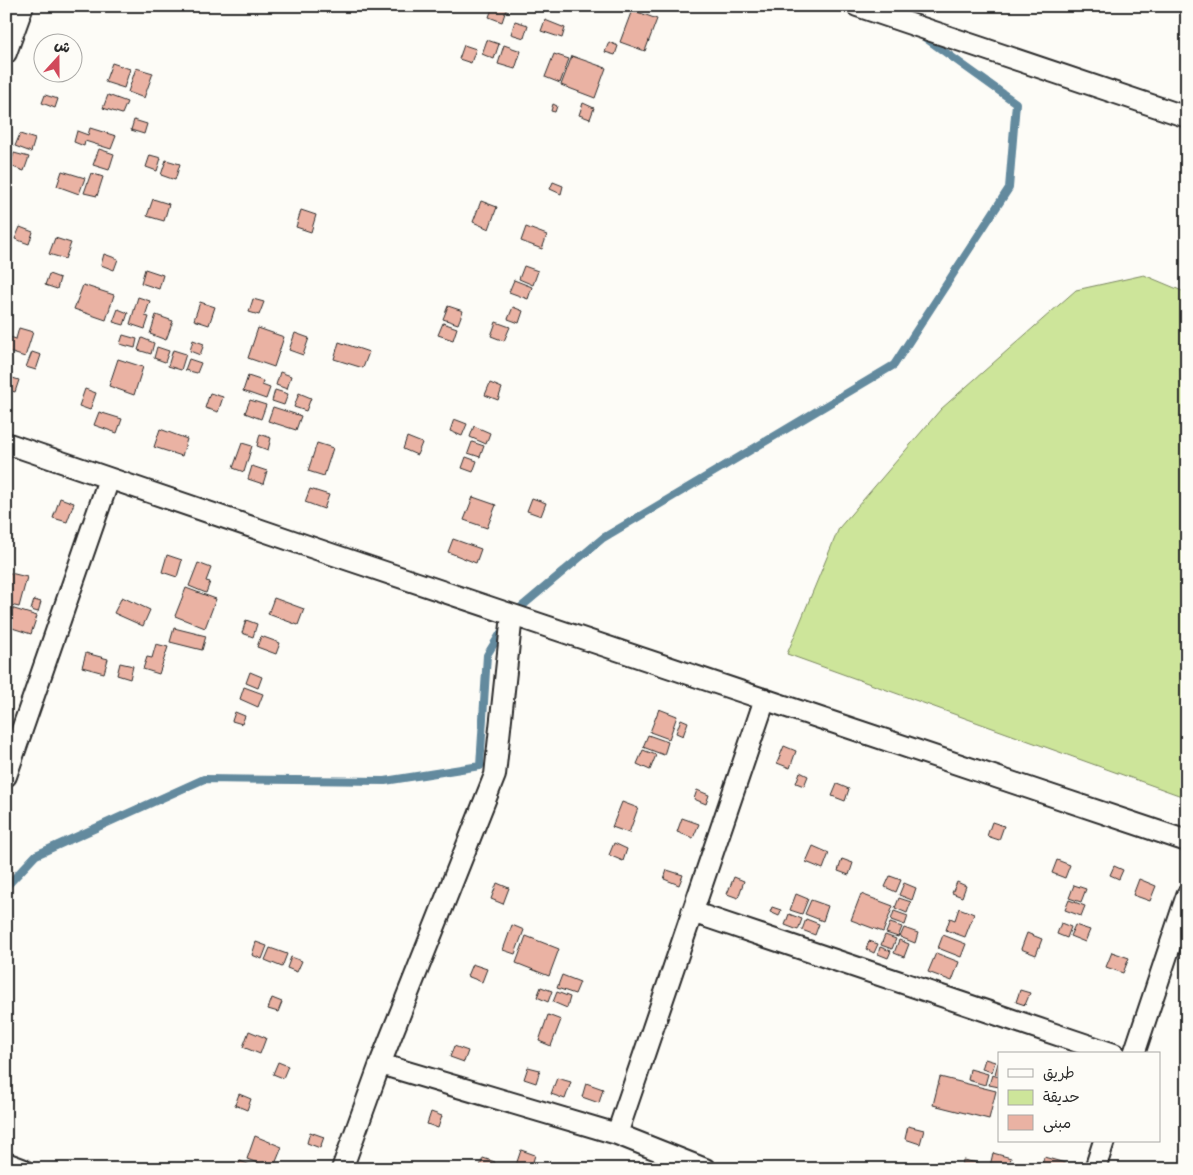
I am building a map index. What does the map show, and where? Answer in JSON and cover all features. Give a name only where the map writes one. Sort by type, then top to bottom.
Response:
[{"type":"street","points":[[6,53],[23,6]]},
{"type":"street","points":[[857,6],[1187,118]]},
{"type":"street","points":[[6,443],[1187,841]]},
{"type":"street","points":[[6,776],[109,478]]},
{"type":"street","points":[[342,1169],[380,1064],[495,775],[512,615]]},
{"type":"street","points":[[616,1134],[765,699]]},
{"type":"street","points":[[1135,1052],[1187,896]]},
{"type":"street","points":[[692,912],[1108,1052]]},
{"type":"street","points":[[380,1064],[616,1134],[705,1169]]},
{"type":"street","points":[[1095,1169],[1104,1142]]},
{"type":"street","points":[[6,1163],[22,1169]]},
{"type":"green space","points":[[1144,275],[1187,293],[1187,798],[787,654],[839,528],[941,409],[1076,290]]},
{"type":"building","points":[[493,6],[507,7],[502,22],[489,17]]},
{"type":"building","points":[[632,10],[657,19],[645,51],[620,42]]},
{"type":"building","points":[[545,20],[565,28],[562,38],[541,31]]},
{"type":"building","points":[[515,21],[528,25],[524,38],[511,34]]},
{"type":"building","points":[[487,40],[499,44],[494,59],[482,54]]},
{"type":"building","points":[[609,42],[618,46],[615,55],[605,52]]},
{"type":"building","points":[[464,45],[476,49],[471,63],[459,59]]},
{"type":"building","points":[[504,45],[521,51],[515,69],[498,64]]},
{"type":"building","points":[[554,54],[569,59],[560,83],[545,77]]},
{"type":"building","points":[[572,56],[606,68],[595,98],[561,85]]},
{"type":"building","points":[[112,63],[130,69],[124,88],[105,82]]},
{"type":"building","points":[[136,68],[153,73],[144,98],[128,92]]},
{"type":"building","points":[[45,95],[58,99],[55,108],[42,103]]},
{"type":"building","points":[[108,95],[127,102],[122,114],[103,108]]},
{"type":"building","points":[[583,103],[594,108],[590,119],[579,115]]},
{"type":"building","points":[[553,104],[557,106],[555,112],[551,111]]},
{"type":"building","points":[[134,120],[147,124],[144,134],[131,130]]},
{"type":"building","points":[[90,128],[116,136],[111,149],[85,141],[84,146],[74,142],[77,131],[88,135]]},
{"type":"building","points":[[20,134],[35,139],[31,152],[15,146]]},
{"type":"building","points":[[99,149],[114,154],[109,170],[93,165]]},
{"type":"building","points":[[14,153],[29,157],[24,171],[10,166]]},
{"type":"building","points":[[150,155],[161,158],[157,171],[146,167]]},
{"type":"building","points":[[166,160],[180,164],[175,180],[161,175]]},
{"type":"building","points":[[62,171],[85,178],[79,194],[57,186]]},
{"type":"building","points":[[91,173],[103,177],[97,196],[84,193]]},
{"type":"building","points":[[553,182],[563,186],[561,194],[550,189]]},
{"type":"building","points":[[153,199],[169,204],[164,221],[147,216]]},
{"type":"building","points":[[481,201],[497,207],[489,229],[473,222]]},
{"type":"building","points":[[301,210],[316,215],[311,232],[296,227]]},
{"type":"building","points":[[20,227],[33,232],[29,244],[15,239]]},
{"type":"building","points":[[526,227],[547,235],[542,249],[521,241]]},
{"type":"building","points":[[55,238],[71,243],[65,259],[49,254]]},
{"type":"building","points":[[104,254],[118,259],[114,270],[101,265]]},
{"type":"building","points":[[524,266],[538,271],[533,285],[519,279]]},
{"type":"building","points":[[145,269],[163,275],[159,289],[141,283]]},
{"type":"building","points":[[49,274],[60,278],[57,289],[45,285]]},
{"type":"building","points":[[514,280],[532,287],[528,299],[509,292]]},
{"type":"building","points":[[83,285],[114,295],[106,320],[74,309]]},
{"type":"building","points":[[138,297],[150,301],[145,316],[149,317],[145,329],[130,324]]},
{"type":"building","points":[[253,299],[264,302],[259,315],[249,312]]},
{"type":"building","points":[[200,302],[215,307],[209,325],[194,320]]},
{"type":"building","points":[[448,306],[463,311],[458,324],[443,319]]},
{"type":"building","points":[[513,307],[523,311],[519,323],[508,319]]},
{"type":"building","points":[[118,309],[128,313],[124,325],[113,322]]},
{"type":"building","points":[[156,315],[173,321],[166,340],[150,334]]},
{"type":"building","points":[[496,322],[510,327],[504,341],[491,336]]},
{"type":"building","points":[[443,323],[457,328],[453,340],[438,335]]},
{"type":"building","points":[[19,328],[33,332],[25,357],[6,351],[10,337],[16,339]]},
{"type":"building","points":[[258,328],[284,337],[274,367],[248,358]]},
{"type":"building","points":[[295,333],[309,338],[303,355],[289,350]]},
{"type":"building","points":[[123,335],[137,339],[135,348],[120,344]]},
{"type":"building","points":[[142,338],[154,343],[151,354],[138,350]]},
{"type":"building","points":[[193,340],[204,344],[200,355],[190,351]]},
{"type":"building","points":[[339,342],[369,352],[363,368],[334,359]]},
{"type":"building","points":[[157,347],[169,351],[165,362],[154,358]]},
{"type":"building","points":[[173,350],[186,354],[181,370],[168,366]]},
{"type":"building","points":[[32,352],[41,355],[36,370],[26,367]]},
{"type":"building","points":[[118,359],[143,367],[134,395],[109,386]]},
{"type":"building","points":[[189,359],[201,363],[197,373],[185,370]]},
{"type":"building","points":[[280,372],[291,376],[287,389],[276,385]]},
{"type":"building","points":[[6,376],[19,380],[15,392],[6,389]]},
{"type":"building","points":[[248,376],[263,381],[262,385],[270,388],[266,399],[243,391]]},
{"type":"building","points":[[490,383],[502,388],[498,400],[485,395]]},
{"type":"building","points":[[85,389],[96,393],[90,410],[79,406]]},
{"type":"building","points":[[275,390],[288,394],[284,405],[272,401]]},
{"type":"building","points":[[210,393],[223,397],[218,412],[205,408]]},
{"type":"building","points":[[299,393],[311,398],[306,411],[294,407]]},
{"type":"building","points":[[250,400],[266,405],[261,419],[245,413]]},
{"type":"building","points":[[273,407],[301,416],[296,430],[268,421]]},
{"type":"building","points":[[99,412],[122,419],[117,433],[94,425]]},
{"type":"building","points":[[454,419],[467,424],[462,436],[450,431]]},
{"type":"building","points":[[474,426],[490,433],[486,444],[470,437]]},
{"type":"building","points":[[160,429],[187,439],[182,456],[154,447]]},
{"type":"building","points":[[260,434],[271,438],[268,450],[257,446]]},
{"type":"building","points":[[407,437],[422,443],[417,455],[403,449]]},
{"type":"building","points":[[472,442],[484,446],[480,457],[468,453]]},
{"type":"building","points":[[242,443],[252,446],[244,472],[233,468]]},
{"type":"building","points":[[317,443],[333,448],[324,476],[308,471]]},
{"type":"building","points":[[466,457],[477,461],[473,472],[462,468]]},
{"type":"building","points":[[252,466],[267,471],[263,484],[248,479]]},
{"type":"building","points":[[310,489],[329,495],[324,509],[305,502]]},
{"type":"building","points":[[473,497],[496,505],[487,528],[464,520]]},
{"type":"building","points":[[60,498],[74,503],[67,522],[53,518]]},
{"type":"building","points":[[532,498],[546,503],[541,516],[527,511]]},
{"type":"building","points":[[453,539],[481,549],[476,563],[448,552]]},
{"type":"building","points":[[167,555],[182,560],[177,577],[162,572]]},
{"type":"building","points":[[198,563],[211,568],[206,581],[210,582],[206,593],[189,586]]},
{"type":"building","points":[[6,572],[27,577],[19,607],[6,604]]},
{"type":"building","points":[[186,588],[216,599],[205,628],[175,616]]},
{"type":"building","points":[[122,597],[150,610],[143,626],[114,613]]},
{"type":"building","points":[[274,598],[304,609],[298,625],[268,614]]},
{"type":"building","points":[[34,600],[41,602],[38,612],[31,610]]},
{"type":"building","points":[[11,608],[37,616],[31,634],[6,626]]},
{"type":"building","points":[[246,620],[257,624],[253,637],[242,633]]},
{"type":"building","points":[[174,628],[206,636],[202,650],[170,642]]},
{"type":"building","points":[[261,636],[280,643],[276,654],[257,647]]},
{"type":"building","points":[[156,644],[168,647],[159,674],[143,669],[147,657],[152,658]]},
{"type":"building","points":[[86,653],[108,659],[104,673],[82,667]]},
{"type":"building","points":[[120,663],[133,666],[130,679],[117,675]]},
{"type":"building","points":[[250,672],[262,677],[258,688],[246,683]]},
{"type":"building","points":[[244,687],[263,694],[258,707],[240,699]]},
{"type":"building","points":[[659,709],[677,716],[669,739],[650,732]]},
{"type":"building","points":[[235,712],[245,716],[242,724],[232,721]]},
{"type":"building","points":[[681,719],[688,722],[683,736],[676,733]]},
{"type":"building","points":[[648,735],[668,742],[664,755],[643,747]]},
{"type":"building","points":[[784,746],[796,751],[790,768],[777,763]]},
{"type":"building","points":[[643,750],[656,755],[650,770],[637,764]]},
{"type":"building","points":[[800,772],[808,776],[804,786],[796,783]]},
{"type":"building","points":[[837,784],[849,789],[845,801],[832,796]]},
{"type":"building","points":[[697,790],[709,795],[706,804],[694,799]]},
{"type":"building","points":[[622,802],[638,808],[629,833],[612,827]]},
{"type":"building","points":[[682,818],[699,824],[693,838],[677,832]]},
{"type":"building","points":[[992,822],[1004,826],[999,840],[987,836]]},
{"type":"building","points":[[614,843],[627,849],[623,861],[609,855]]},
{"type":"building","points":[[813,846],[829,853],[823,869],[806,862]]},
{"type":"building","points":[[842,859],[853,863],[849,875],[838,871]]},
{"type":"building","points":[[1057,860],[1070,865],[1065,878],[1052,873]]},
{"type":"building","points":[[1114,866],[1123,870],[1119,879],[1110,875]]},
{"type":"building","points":[[667,870],[683,875],[679,885],[664,879]]},
{"type":"building","points":[[890,876],[901,880],[896,892],[885,887]]},
{"type":"building","points":[[734,877],[744,881],[738,898],[727,894]]},
{"type":"building","points":[[1139,879],[1156,886],[1150,901],[1133,895]]},
{"type":"building","points":[[957,882],[966,886],[962,897],[952,893]]},
{"type":"building","points":[[497,883],[509,888],[503,904],[491,899]]},
{"type":"building","points":[[904,883],[916,888],[912,900],[899,895]]},
{"type":"building","points":[[1074,885],[1086,889],[1081,902],[1069,898]]},
{"type":"building","points":[[796,894],[808,899],[802,914],[790,910]]},
{"type":"building","points":[[861,894],[893,906],[883,932],[851,920]]},
{"type":"building","points":[[899,898],[911,902],[907,913],[895,908]]},
{"type":"building","points":[[811,900],[828,906],[823,921],[805,914]]},
{"type":"building","points":[[1069,900],[1085,906],[1081,916],[1065,910]]},
{"type":"building","points":[[772,907],[781,910],[779,916],[770,912]]},
{"type":"building","points":[[959,908],[974,914],[965,937],[946,930],[950,918],[955,920]]},
{"type":"building","points":[[894,911],[908,916],[905,925],[891,920]]},
{"type":"building","points":[[789,914],[802,919],[798,930],[785,925]]},
{"type":"building","points":[[806,919],[819,924],[815,935],[802,930]]},
{"type":"building","points":[[890,923],[902,927],[898,937],[886,933]]},
{"type":"building","points":[[1061,923],[1071,927],[1067,938],[1057,934]]},
{"type":"building","points":[[512,925],[524,930],[515,954],[503,950]]},
{"type":"building","points":[[1075,925],[1090,930],[1085,942],[1070,936]]},
{"type":"building","points":[[904,928],[918,933],[915,943],[900,937]]},
{"type":"building","points":[[1027,933],[1042,939],[1036,955],[1021,949]]},
{"type":"building","points":[[885,935],[896,939],[892,949],[881,945]]},
{"type":"building","points":[[943,935],[966,944],[961,957],[938,948]]},
{"type":"building","points":[[526,936],[559,949],[549,976],[516,963]]},
{"type":"building","points":[[899,940],[909,944],[904,957],[894,953]]},
{"type":"building","points":[[869,941],[878,944],[874,953],[866,949]]},
{"type":"building","points":[[256,942],[267,946],[262,959],[252,955]]},
{"type":"building","points":[[880,947],[891,951],[888,958],[878,954]]},
{"type":"building","points":[[270,948],[287,954],[282,967],[265,960]]},
{"type":"building","points":[[1112,952],[1129,958],[1123,973],[1106,967]]},
{"type":"building","points":[[936,953],[959,962],[952,981],[928,972]]},
{"type":"building","points":[[291,957],[302,961],[297,972],[287,968]]},
{"type":"building","points":[[472,964],[487,969],[482,982],[467,976]]},
{"type":"building","points":[[562,975],[580,982],[575,994],[557,988]]},
{"type":"building","points":[[541,987],[552,991],[548,1002],[537,997]]},
{"type":"building","points":[[1020,990],[1030,993],[1025,1005],[1016,1002]]},
{"type":"building","points":[[557,992],[570,997],[567,1008],[553,1002]]},
{"type":"building","points":[[272,998],[282,1002],[278,1012],[268,1009]]},
{"type":"building","points":[[548,1015],[561,1020],[551,1046],[539,1041]]},
{"type":"building","points":[[249,1031],[266,1038],[260,1054],[243,1047]]},
{"type":"building","points":[[454,1046],[468,1051],[464,1062],[450,1057]]},
{"type":"building","points":[[985,1059],[995,1062],[992,1072],[982,1069]]},
{"type":"building","points":[[278,1062],[288,1066],[283,1078],[273,1074]]},
{"type":"building","points":[[998,1063],[998,1075],[995,1074]]},
{"type":"building","points":[[528,1067],[540,1070],[536,1083],[524,1079]]},
{"type":"building","points":[[970,1069],[988,1074],[985,1085],[968,1080]]},
{"type":"building","points":[[992,1075],[998,1077],[998,1087],[989,1085]]},
{"type":"building","points":[[940,1077],[996,1091],[989,1119],[933,1105]]},
{"type":"building","points":[[557,1078],[571,1082],[565,1099],[551,1094]]},
{"type":"building","points":[[586,1083],[603,1089],[599,1103],[582,1097]]},
{"type":"building","points":[[239,1094],[251,1099],[247,1110],[235,1105]]},
{"type":"building","points":[[431,1112],[442,1116],[438,1128],[427,1124]]},
{"type":"building","points":[[908,1126],[924,1130],[920,1144],[905,1139]]},
{"type":"building","points":[[310,1132],[324,1137],[320,1148],[307,1143]]},
{"type":"building","points":[[255,1136],[282,1147],[273,1169],[247,1159]]},
{"type":"building","points":[[521,1150],[535,1155],[531,1169],[516,1165]]},
{"type":"building","points":[[993,1153],[1011,1158],[1008,1169],[990,1166]]},
{"type":"building","points":[[1044,1157],[1065,1163],[1063,1169],[1041,1169]]},
{"type":"building","points":[[483,1158],[495,1162],[493,1169],[479,1169]]},
{"type":"building","points":[[963,1160],[978,1163],[976,1169],[961,1169]]},
{"type":"building","points":[[240,1161],[261,1169],[237,1169]]},
{"type":"waterway","points":[[514,613],[603,538],[894,365],[1009,188],[1016,103],[924,37]]},
{"type":"waterway","points":[[6,887],[36,855],[204,779],[385,781],[480,766],[487,655],[505,626]]}]
